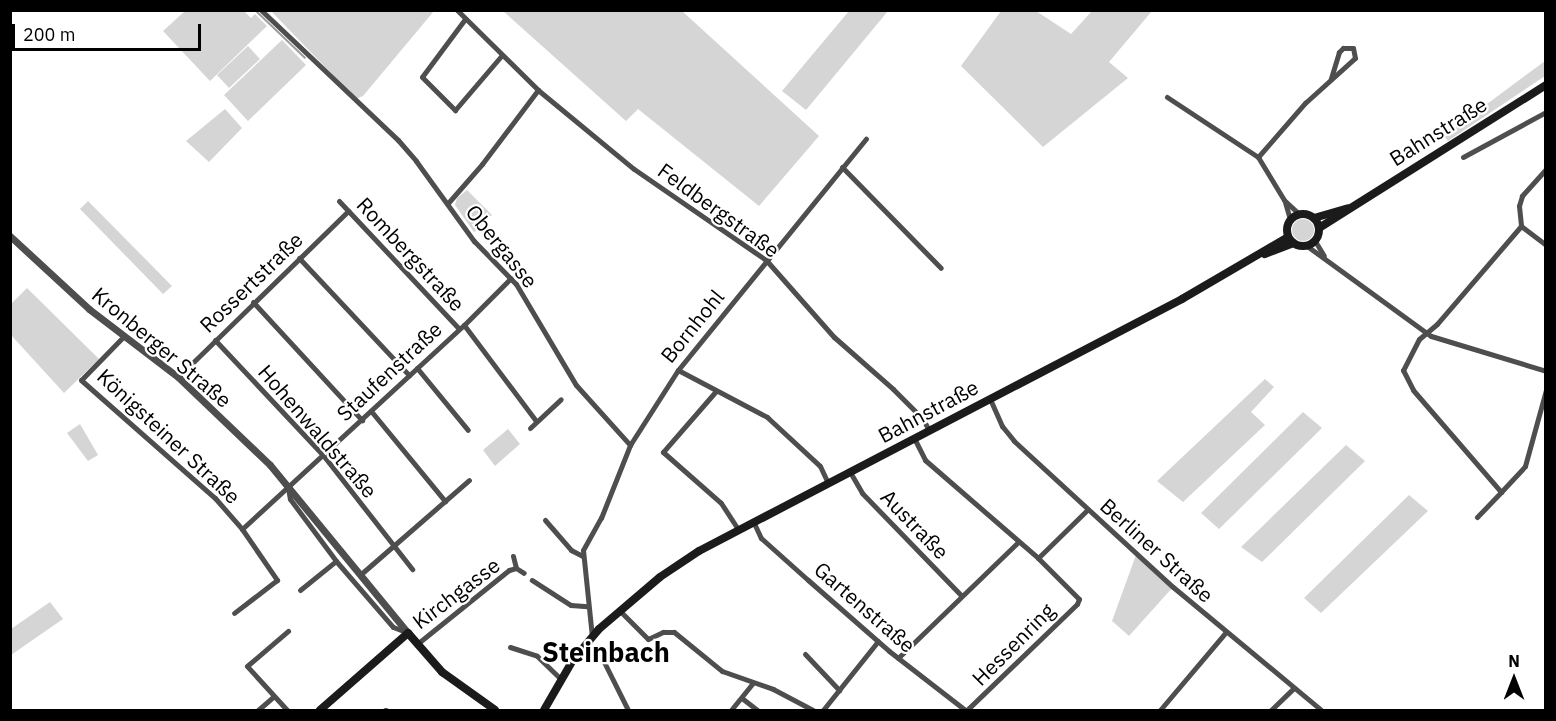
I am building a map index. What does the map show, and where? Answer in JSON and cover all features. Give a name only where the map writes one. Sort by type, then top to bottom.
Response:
[{"type":"main road","name":"Bahnstraße","points":[[1319,228],[1545,85]]},
{"type":"main road","name":"Bahnstraße","points":[[1314,218],[1349,207]]},
{"type":"main road","points":[[1299,214],[1314,218],[1319,228],[1311,244],[1290,240],[1286,231],[1290,220],[1299,214]]},
{"type":"main road","name":"Bahnstraße","points":[[544,711],[561,679],[589,640],[620,610],[684,560],[753,521],[1182,299],[1290,240]]},
{"type":"main road","points":[[320,711],[408,633],[442,672],[495,711]]},
{"type":"street","name":"Obergasse","points":[[261,10],[398,140],[448,203],[474,241],[511,278],[576,385],[630,444]]},
{"type":"street","name":"Feldbergstraße","points":[[457,10],[538,90],[639,173],[766,260],[834,337],[893,389],[922,418],[929,430]]},
{"type":"street","points":[[465,19],[422,76],[455,110],[502,55]]},
{"type":"street","points":[[1258,157],[1305,103],[1355,58],[1353,48],[1342,48],[1339,52],[1331,79]]},
{"type":"street","points":[[448,203],[482,164],[538,90]]},
{"type":"street","points":[[1167,97],[1258,157],[1284,200],[1290,220]]},
{"type":"street","name":"Bahnstraße","points":[[1463,157],[1545,112]]},
{"type":"street","name":"Bornhohl","points":[[589,640],[584,544],[601,518],[630,444],[678,370],[866,139]]},
{"type":"street","points":[[842,167],[941,268]]},
{"type":"street","points":[[1501,492],[1408,382],[1403,370],[1406,359],[1419,339],[1437,324],[1521,226],[1520,199],[1545,169]]},
{"type":"street","points":[[1284,200],[1299,214]]},
{"type":"street","name":"Rombergstraße","points":[[339,201],[462,327],[536,421]]},
{"type":"street","name":"Rossertstraße","points":[[178,377],[348,211]]},
{"type":"street","points":[[1521,226],[1545,245]]},
{"type":"street","name":"Kronberger Straße","points":[[10,236],[44,269],[123,337],[178,377],[262,458],[408,633]]},
{"type":"street","points":[[1311,244],[1426,333],[1441,341],[1545,370]]},
{"type":"street","points":[[299,258],[409,375]]},
{"type":"street","name":"Staufenstraße","points":[[288,487],[462,327],[511,278]]},
{"type":"street","points":[[253,302],[362,420]]},
{"type":"street","name":"Königsteiner Straße","points":[[123,337],[81,380],[208,492],[242,529],[277,580],[234,613]]},
{"type":"street","name":"Hohenwaldstraße","points":[[215,340],[323,455],[412,569]]},
{"type":"street","points":[[417,368],[468,430]]},
{"type":"street","points":[[678,370],[773,421],[820,466],[828,483]]},
{"type":"street","points":[[1477,517],[1525,466],[1545,390]]},
{"type":"street","points":[[716,391],[663,452],[721,503],[738,530]]},
{"type":"street","points":[[530,428],[561,399]]},
{"type":"street","name":"Berliner Straße","points":[[990,399],[1002,426],[1014,441],[1087,510],[1226,632],[1321,711]]},
{"type":"street","points":[[371,411],[445,501]]},
{"type":"street","points":[[914,438],[925,460],[1038,558],[1087,510]]},
{"type":"street","name":"Austraße","points":[[850,472],[862,493],[961,595]]},
{"type":"street","points":[[361,574],[469,480]]},
{"type":"street","points":[[242,529],[288,487]]},
{"type":"street","name":"Kronberger Straße","points":[[288,487],[290,499],[336,561],[393,627],[408,633]]},
{"type":"street","points":[[545,520],[572,550],[583,556]]},
{"type":"street","name":"Gartenstraße","points":[[753,521],[761,538],[898,658],[966,711]]},
{"type":"street","points":[[898,658],[1018,542]]},
{"type":"street","name":"Kirchgasse","points":[[513,556],[516,568],[524,573]]},
{"type":"street","name":"Hessenring","points":[[966,711],[1077,604],[1079,599],[1038,558]]},
{"type":"street","points":[[300,590],[336,561]]},
{"type":"street","name":"Kirchgasse","points":[[417,644],[509,570],[516,568]]},
{"type":"street","name":"Kirchgasse","points":[[532,580],[571,605],[587,606]]},
{"type":"street","points":[[620,610],[648,639],[663,632],[674,632],[722,671],[783,693],[813,711]]},
{"type":"street","points":[[287,711],[247,666],[288,631]]},
{"type":"street","points":[[1160,711],[1226,632]]},
{"type":"street","points":[[589,640],[604,662],[628,711]]},
{"type":"street","points":[[823,711],[878,641]]},
{"type":"street","points":[[510,647],[537,656],[561,679]]},
{"type":"street","points":[[805,654],[839,690]]},
{"type":"street","points":[[731,711],[743,699],[753,683]]},
{"type":"street","points":[[1271,711],[1293,689]]},
{"type":"street","points":[[258,711],[273,697]]},
{"type":"street","points":[[743,699],[757,711]]},
{"type":"shaded area","points":[[185,11],[244,11],[251,18],[255,14],[267,26],[210,81],[163,31]]},
{"type":"shaded area","points":[[271,11],[434,11],[363,96],[356,99]]},
{"type":"shaded area","points":[[503,11],[682,11],[819,136],[759,206],[638,109],[626,121]]},
{"type":"shaded area","points":[[849,11],[888,11],[806,110],[782,91]]},
{"type":"shaded area","points":[[1001,11],[1036,11],[1071,34],[1092,11],[1152,11],[1109,62],[1128,78],[1043,147],[961,66]]},
{"type":"shaded area","points":[[282,40],[306,65],[248,121],[224,95]]},
{"type":"shaded area","points":[[248,46],[260,59],[229,88],[217,75]]},
{"type":"shaded area","points":[[1545,61],[1545,76],[1448,141],[1444,136]]},
{"type":"shaded area","points":[[225,109],[242,128],[209,162],[186,141]]},
{"type":"shaded area","points":[[467,190],[492,215],[474,232],[455,205],[457,198]]},
{"type":"shaded area","points":[[88,201],[172,286],[163,294],[80,209]]},
{"type":"shaded area","points":[[1303,219],[1311,222],[1314,230],[1311,238],[1303,241],[1295,238],[1292,230],[1295,222]]},
{"type":"shaded area","points":[[27,288],[99,359],[64,393],[11,335],[11,304]]},
{"type":"shaded area","points":[[1265,379],[1274,387],[1251,412],[1265,425],[1183,502],[1157,481]]},
{"type":"shaded area","points":[[1303,412],[1322,428],[1219,529],[1201,513]]},
{"type":"shaded area","points":[[80,424],[98,455],[88,461],[67,433]]},
{"type":"shaded area","points":[[508,429],[520,444],[495,466],[483,450]]},
{"type":"shaded area","points":[[1346,445],[1365,461],[1262,562],[1241,547]]},
{"type":"shaded area","points":[[1409,495],[1428,511],[1321,613],[1304,598]]},
{"type":"shaded area","points":[[1136,555],[1173,587],[1129,636],[1112,621]]},
{"type":"shaded area","points":[[50,602],[63,619],[11,655],[11,629]]},
{"type":"waterway","points":[[255,10],[305,58]]},
{"type":"district","name":"Steinbach","points":[[606,652]]}]
